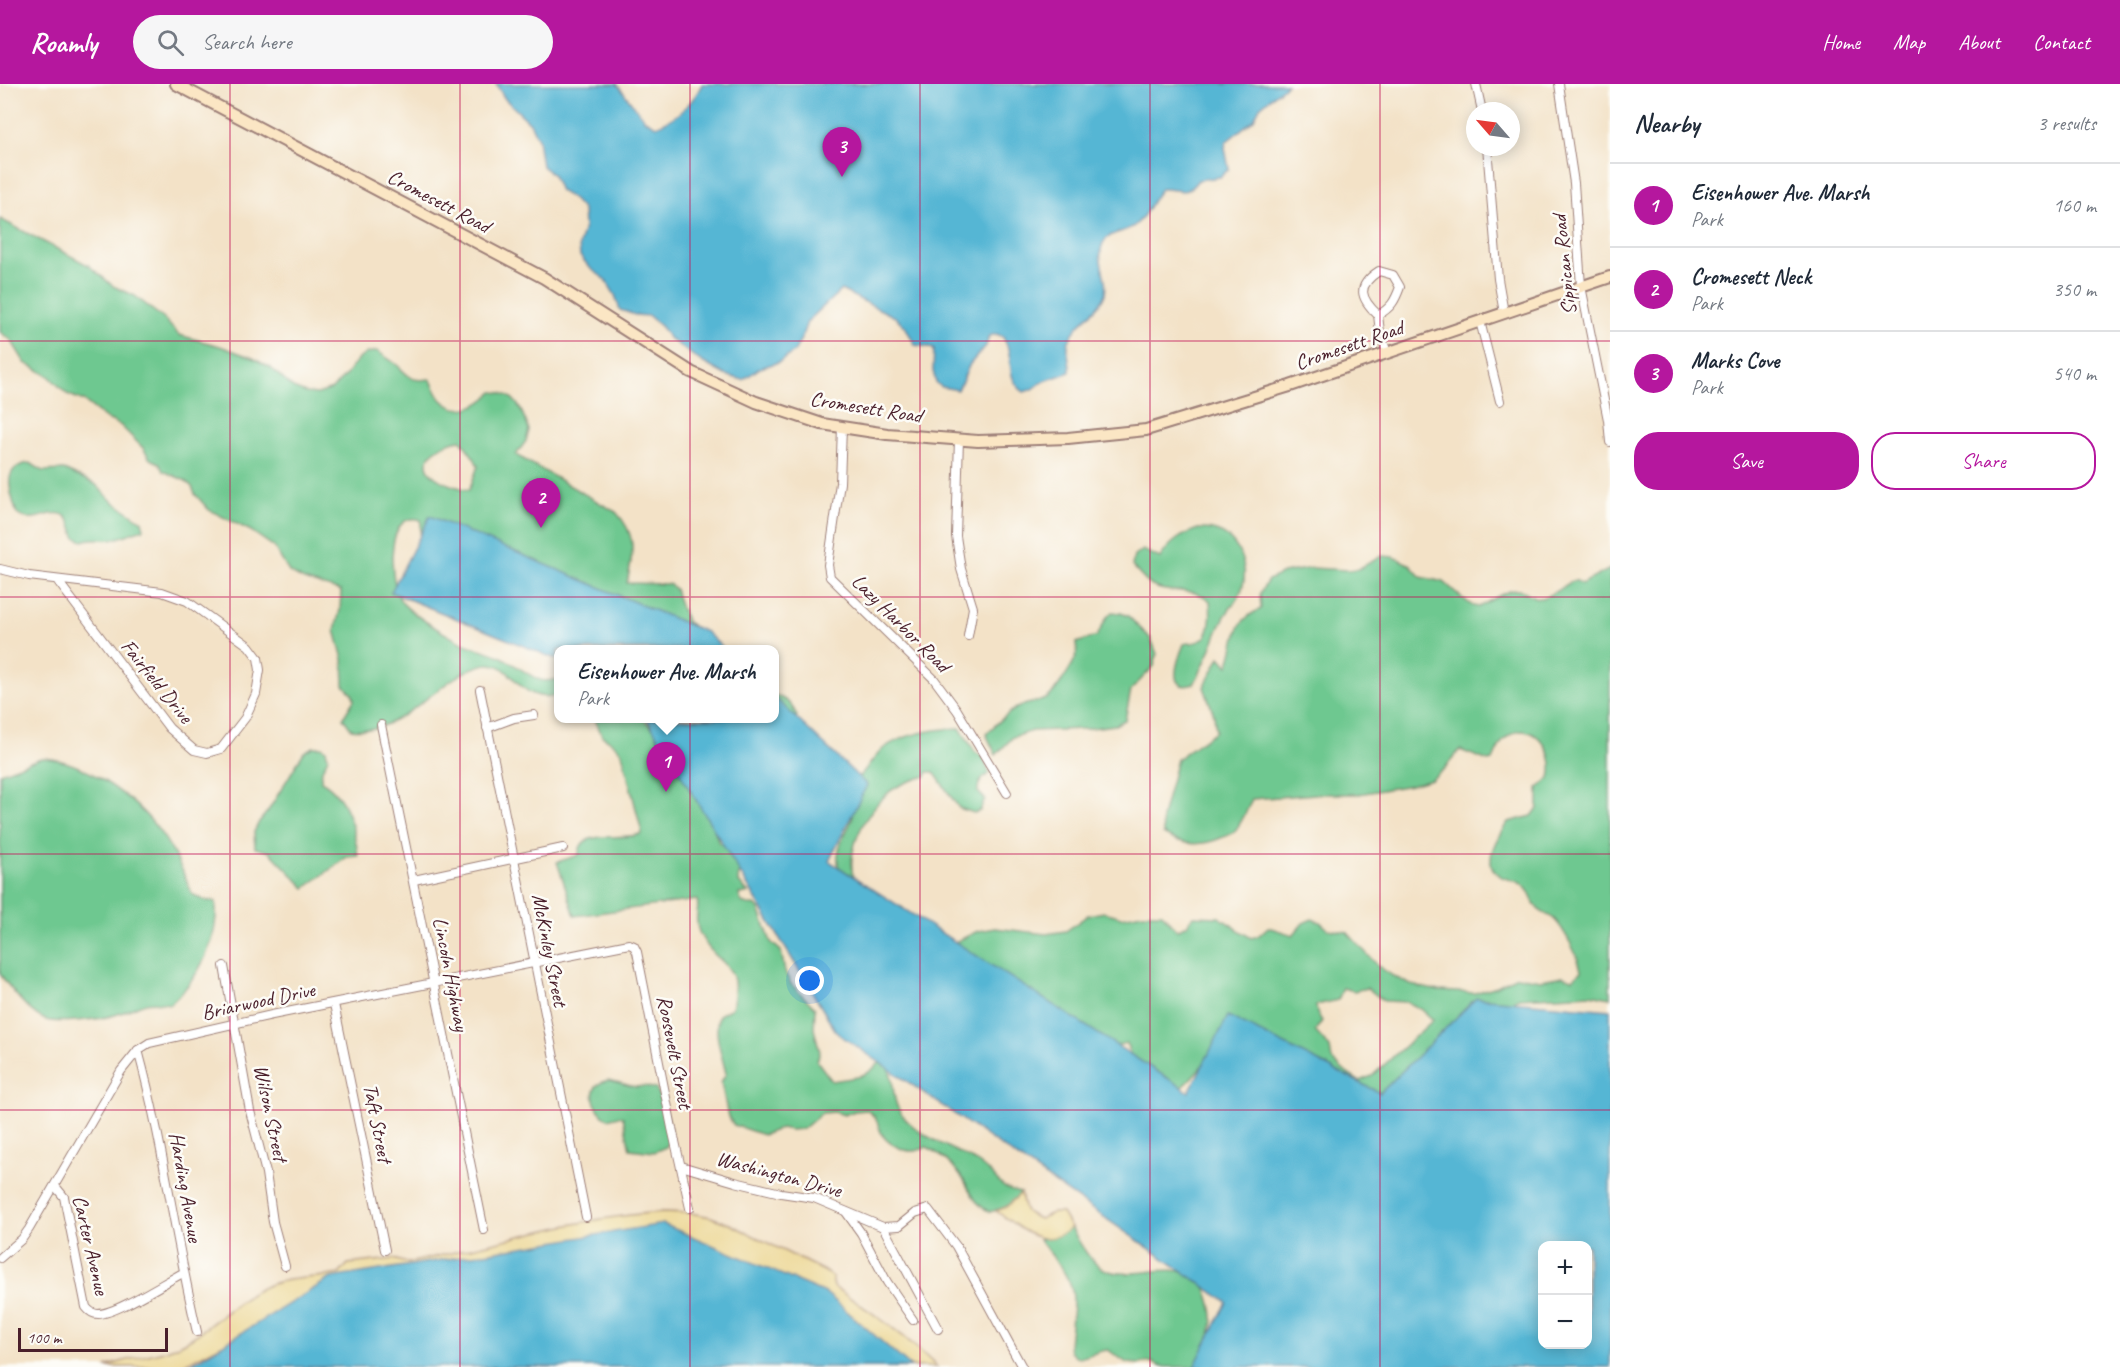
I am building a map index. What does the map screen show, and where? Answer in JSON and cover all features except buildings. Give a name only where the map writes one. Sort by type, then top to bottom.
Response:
[{"type":"street","name":"Cromesett Road","points":[[176,84],[544,278],[691,372],[756,402],[822,424],[887,434],[978,441],[1068,438],[1146,430],[1206,413],[1610,277]]},
{"type":"street","points":[[1476,84],[1480,102]]},
{"type":"street","name":"Sippican Road","points":[[1559,84],[1574,183],[1581,286],[1608,420],[1610,442]]},
{"type":"street","points":[[1488,156],[1498,279],[1504,313]]},
{"type":"street","points":[[1378,315],[1389,309],[1396,300],[1400,287],[1393,275],[1379,271],[1367,279],[1363,290],[1365,303],[1378,315],[1386,353]]},
{"type":"street","points":[[1480,321],[1500,401]]},
{"type":"street","name":"Lazy Harbor Road","points":[[842,427],[840,483],[828,565],[830,577],[934,679],[957,710],[1007,793]]},
{"type":"street","points":[[959,439],[956,536],[961,568],[973,608],[968,636]]},
{"type":"street","name":"Fairfield Drive","points":[[0,569],[57,580],[162,592],[186,601],[249,646],[258,658],[260,670],[256,693],[245,718],[221,749],[207,753],[194,750],[169,728],[57,580]]},
{"type":"street","name":"McKinley Street","points":[[480,690],[586,1217]]},
{"type":"street","points":[[487,728],[514,718],[534,715]]},
{"type":"street","name":"Lincoln Highway","points":[[381,725],[484,1230]]},
{"type":"street","points":[[414,880],[563,849]]},
{"type":"street","name":"Briarwood Drive","points":[[138,1050],[148,1043],[234,1024],[534,962],[629,944],[634,946]]},
{"type":"street","name":"Roosevelt Street","points":[[634,946],[690,1208]]},
{"type":"street","name":"Wilson Street","points":[[224,966],[250,1111],[266,1173],[273,1222],[285,1266]]},
{"type":"street","name":"Taft Street","points":[[334,1004],[385,1250]]},
{"type":"street","points":[[0,1258],[22,1239],[121,1071],[138,1050]]},
{"type":"street","name":"Harding Avenue","points":[[138,1050],[157,1125],[183,1273],[197,1332]]},
{"type":"street","name":"Washington Drive","points":[[681,1166],[735,1182],[814,1198],[883,1227]]},
{"type":"street","name":"Carter Avenue","points":[[55,1186],[64,1197],[86,1307],[91,1312],[105,1313],[183,1273]]},
{"type":"street","points":[[938,1329],[883,1227],[899,1226],[915,1213],[928,1209],[956,1246],[1022,1367]]},
{"type":"street","points":[[845,1210],[861,1233],[887,1282],[913,1320]]},
{"type":"green space","points":[[0,219],[88,265],[113,286],[135,296],[164,319],[179,335],[253,358],[271,368],[293,388],[306,393],[318,394],[332,389],[357,360],[367,353],[377,351],[411,378],[430,379],[442,400],[455,408],[469,408],[482,402],[493,392],[507,395],[517,404],[529,430],[526,441],[516,455],[616,512],[631,537],[632,554],[627,583],[669,584],[675,589],[687,622],[702,632],[420,540],[421,520],[409,520],[401,525],[395,536],[392,564],[397,592],[405,606],[441,631],[469,646],[500,656],[540,680],[554,680],[554,695],[532,694],[501,667],[493,664],[482,665],[449,682],[404,716],[388,724],[370,729],[351,729],[343,718],[354,700],[353,695],[344,685],[343,659],[335,630],[340,610],[341,591],[304,580],[289,572],[274,547],[251,531],[209,510],[186,481],[163,471],[159,463],[150,459],[143,448],[120,425],[107,419],[84,401],[67,394],[49,376],[25,363],[11,340],[0,332]],"holes":[[[461,440],[478,466],[469,490],[441,481],[428,469],[427,462],[440,447]]]},
{"type":"green space","points":[[30,463],[43,471],[64,470],[95,484],[112,501],[142,521],[144,529],[116,538],[83,541],[76,538],[64,515],[25,518],[18,515],[10,489],[11,475],[14,469]]},
{"type":"green space","points":[[1198,529],[1221,533],[1235,545],[1243,562],[1244,580],[1242,589],[1223,620],[1194,684],[1185,686],[1179,684],[1176,679],[1179,657],[1184,644],[1199,641],[1206,636],[1210,621],[1210,601],[1196,593],[1159,589],[1152,586],[1132,566],[1134,556],[1143,550],[1160,558],[1176,540]]},
{"type":"green space","points":[[1382,556],[1394,557],[1409,564],[1421,577],[1444,582],[1473,606],[1479,607],[1500,595],[1518,590],[1536,598],[1545,597],[1575,580],[1582,584],[1610,569],[1610,998],[1591,994],[1519,998],[1476,1019],[1455,1033],[1410,1070],[1367,1111],[1350,1119],[1341,1119],[1331,1091],[1319,1074],[1303,1058],[1284,1045],[1263,1038],[1239,1038],[1226,1042],[1186,1084],[1177,1091],[1156,1097],[1149,1085],[1146,1072],[1131,1056],[1127,1043],[1104,1049],[1086,1046],[972,965],[941,946],[928,948],[918,945],[877,925],[854,904],[840,875],[839,850],[853,816],[847,812],[827,814],[810,800],[792,780],[796,772],[790,769],[750,723],[779,723],[779,697],[786,700],[797,716],[793,734],[799,751],[804,752],[818,743],[827,783],[834,790],[841,791],[849,787],[878,753],[892,743],[921,733],[960,728],[975,752],[983,757],[989,773],[978,786],[978,792],[985,799],[980,811],[974,813],[959,808],[934,772],[928,772],[926,776],[897,787],[880,801],[859,833],[852,857],[855,884],[871,908],[902,907],[916,927],[929,935],[955,942],[978,931],[995,928],[1046,934],[1066,931],[1088,915],[1104,912],[1122,917],[1142,913],[1162,913],[1177,930],[1187,925],[1193,916],[1219,917],[1251,938],[1258,936],[1268,927],[1293,935],[1303,923],[1312,919],[1328,929],[1347,932],[1378,966],[1411,985],[1439,991],[1475,993],[1517,976],[1541,980],[1563,976],[1573,979],[1581,971],[1580,965],[1562,929],[1554,919],[1538,909],[1523,885],[1501,877],[1491,863],[1493,849],[1508,822],[1532,816],[1538,808],[1538,788],[1550,778],[1550,757],[1546,747],[1533,734],[1524,731],[1505,739],[1493,760],[1488,761],[1460,750],[1432,779],[1411,785],[1359,794],[1316,794],[1252,799],[1234,832],[1206,843],[1191,844],[1177,841],[1163,834],[1162,817],[1177,759],[1216,731],[1214,715],[1204,687],[1220,657],[1228,666],[1240,626],[1251,614],[1261,609],[1260,593],[1268,580],[1283,573],[1312,568],[1358,569]],"holes":[[[1343,988],[1354,991],[1367,988],[1384,1001],[1407,1002],[1421,1009],[1433,1020],[1372,1076],[1359,1081],[1332,1060],[1330,1048],[1315,1031],[1322,1021],[1317,1013],[1316,1005],[1338,1000]]]},
{"type":"green space","points":[[1112,612],[1128,616],[1151,639],[1157,654],[1154,666],[1131,690],[1125,720],[1115,725],[1084,729],[1032,731],[1013,737],[996,755],[986,734],[1015,709],[1050,696],[1073,663],[1077,653],[1076,643],[1097,636]]},
{"type":"green space","points":[[597,723],[647,723],[654,730],[672,725],[685,749],[719,843],[732,847],[744,863],[738,881],[748,893],[739,894],[742,902],[755,905],[759,909],[771,942],[781,951],[785,972],[791,984],[815,1008],[814,1029],[820,1052],[817,1061],[832,1081],[858,1077],[869,1072],[882,1061],[892,1077],[896,1102],[904,1118],[935,1141],[981,1165],[1002,1186],[1021,1193],[1006,1207],[990,1212],[985,1209],[977,1202],[955,1169],[938,1153],[927,1147],[910,1151],[893,1145],[886,1140],[876,1120],[867,1110],[844,1115],[835,1112],[822,1113],[803,1129],[781,1128],[763,1135],[734,1125],[728,1117],[721,1082],[726,1074],[717,1022],[719,1015],[732,1008],[734,980],[726,965],[706,944],[699,932],[697,900],[575,916],[557,862],[579,855],[581,846],[594,838],[635,836],[642,833],[622,753],[602,736]]},
{"type":"green space","points":[[313,747],[322,747],[326,750],[328,758],[322,770],[321,781],[337,795],[348,814],[358,856],[347,857],[305,888],[270,852],[255,848],[254,832],[304,752]]},
{"type":"green space","points":[[41,758],[63,761],[85,770],[131,801],[156,826],[166,841],[192,894],[204,900],[216,902],[214,930],[205,958],[190,983],[170,1004],[139,1005],[121,1013],[95,1019],[46,1020],[33,1012],[14,993],[0,974],[0,773]]},
{"type":"green space","points":[[609,1080],[635,1087],[645,1086],[656,1089],[670,1126],[666,1147],[654,1152],[630,1149],[623,1117],[608,1119],[595,1103],[596,1087]]},
{"type":"green space","points":[[1071,1228],[1088,1255],[1102,1268],[1126,1273],[1182,1271],[1194,1275],[1203,1283],[1213,1314],[1207,1350],[1212,1367],[1162,1367],[1151,1362],[1127,1363],[1108,1350],[1079,1358],[1070,1352],[1072,1291],[1061,1267],[1039,1239],[1052,1237]]},
{"type":"sand","points":[[1021,1193],[1027,1213],[1040,1219],[1052,1213],[1062,1213],[1071,1228],[1051,1238],[1041,1238],[1023,1230],[996,1211],[1006,1207]]},
{"type":"sand","points":[[663,1212],[691,1213],[711,1217],[732,1225],[824,1271],[832,1277],[834,1287],[901,1334],[937,1367],[896,1367],[258,1326],[179,1367],[106,1367],[175,1347],[196,1335],[240,1301],[263,1287],[275,1283],[339,1274],[348,1264],[393,1259],[407,1263],[566,1226]]},
{"type":"water","points":[[496,84],[617,84],[645,120],[656,126],[683,110],[694,98],[702,84],[1287,84],[1260,107],[1254,119],[1226,142],[1229,169],[1220,177],[1198,180],[1189,189],[1181,191],[1161,189],[1146,213],[1134,226],[1106,239],[1100,256],[1105,294],[1072,334],[1068,348],[1070,372],[1042,382],[1024,392],[1014,380],[1009,352],[1003,337],[997,334],[989,336],[986,346],[970,364],[958,390],[942,387],[936,383],[933,371],[934,348],[915,345],[905,326],[895,317],[841,290],[807,322],[794,352],[779,362],[760,368],[743,380],[725,375],[702,362],[670,339],[649,316],[635,315],[620,310],[615,295],[605,279],[591,269],[580,256],[579,245],[584,227],[583,210],[572,198],[560,191],[553,175],[542,166],[538,139],[530,123],[505,99]]},
{"type":"water","points":[[430,516],[706,632],[720,645],[554,645],[554,658],[391,592]]},
{"type":"water","points":[[779,702],[867,785],[829,861],[1189,1092],[1228,1016],[1380,1093],[1476,998],[1610,1010],[1610,1367],[1194,1367],[1227,1302],[837,1033],[649,723],[779,723]]},
{"type":"water","points":[[663,1224],[827,1294],[911,1367],[186,1367],[331,1278]]},
{"type":"place","name":"Marks Cove","points":[[842,177]]},
{"type":"place","name":"Cromesett Neck","points":[[541,528]]},
{"type":"place","name":"Eisenhower Ave. Marsh","points":[[666,792]]}]
